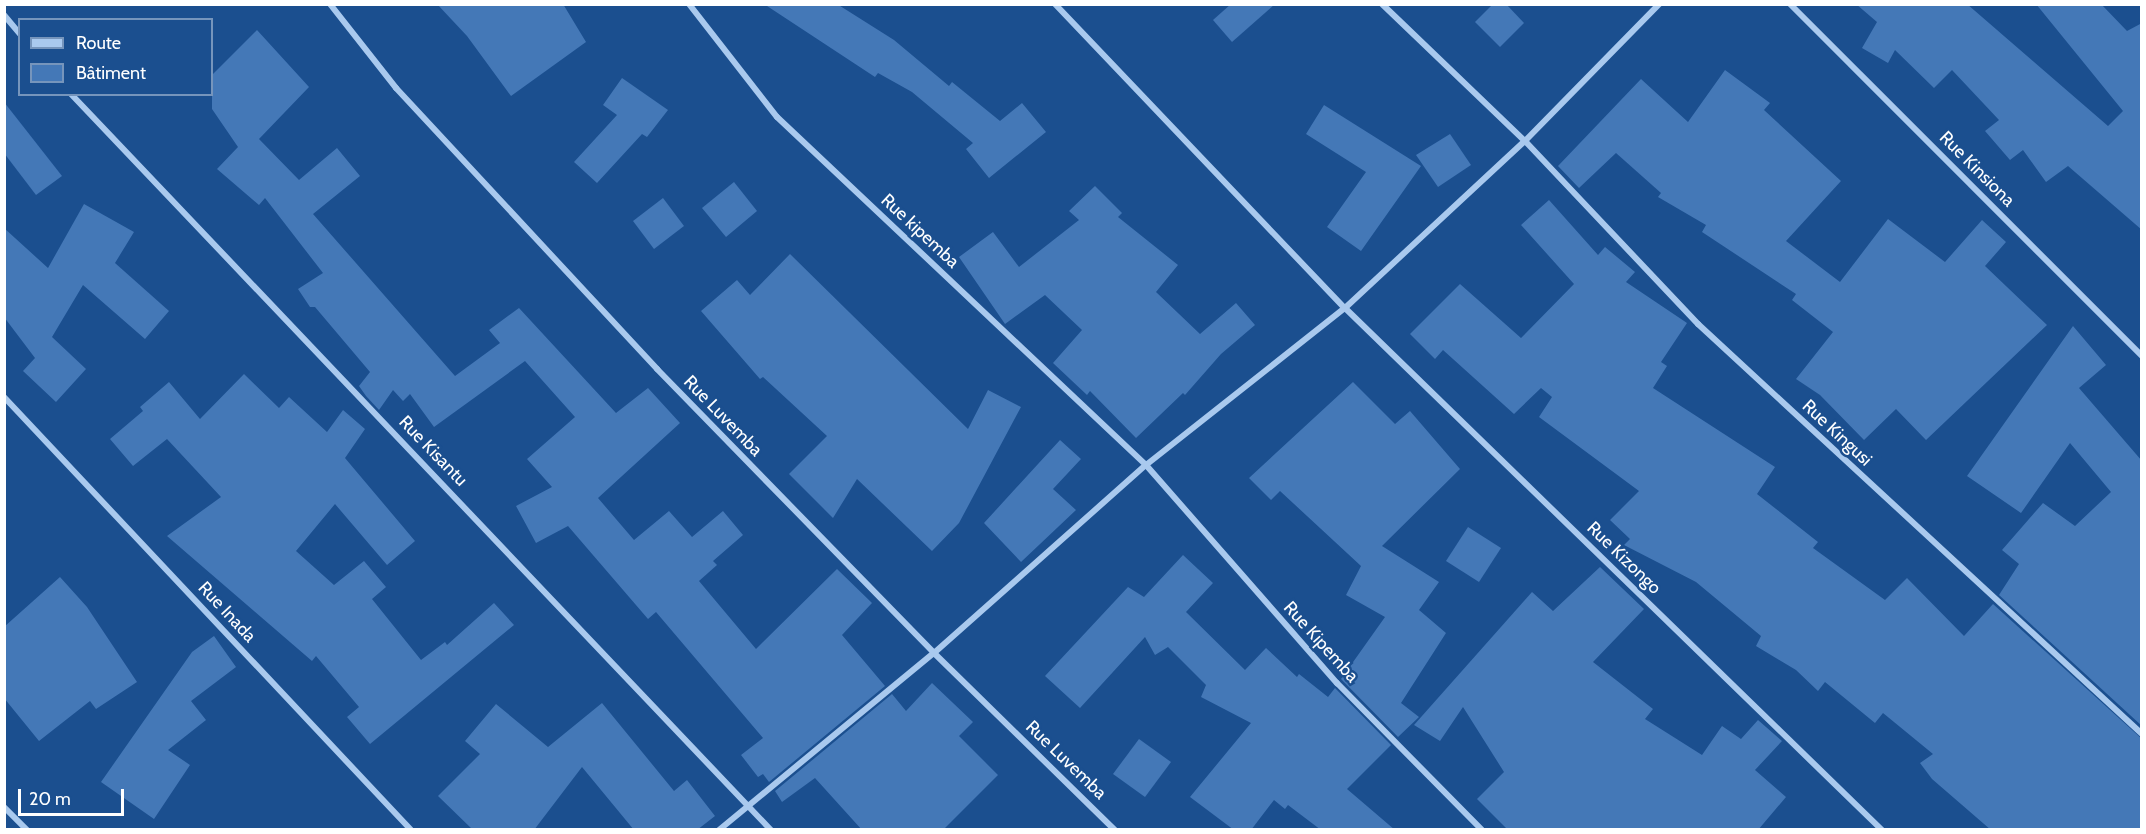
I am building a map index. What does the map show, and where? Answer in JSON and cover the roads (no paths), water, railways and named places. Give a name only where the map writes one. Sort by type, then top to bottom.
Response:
[{"type":"street","name":"Rue Luvemba","points":[[330,4],[396,88],[657,369],[934,653],[1115,830]]},
{"type":"street","name":"Rue kipemba","points":[[688,4],[777,117],[1146,465]]},
{"type":"street","name":"Rue Kizongo","points":[[1055,4],[1345,308],[1882,830]]},
{"type":"street","name":"Rue Kingusi","points":[[1382,4],[1525,141],[1698,324],[2142,734]]},
{"type":"street","points":[[720,830],[749,803],[934,653],[1146,465],[1345,308],[1525,141],[1659,4]]},
{"type":"street","name":"Rue Kinsiona","points":[[1790,4],[2142,356]]},
{"type":"street","points":[[4,15],[18,32]]},
{"type":"street","name":"Rue Kisantu","points":[[73,96],[749,803],[771,830]]},
{"type":"street","name":"Rue Inada","points":[[4,398],[411,830]]},
{"type":"street","name":"Rue Kipemba","points":[[1146,465],[1337,683],[1482,830]]},
{"type":"street","points":[[4,807],[27,830]]}]
